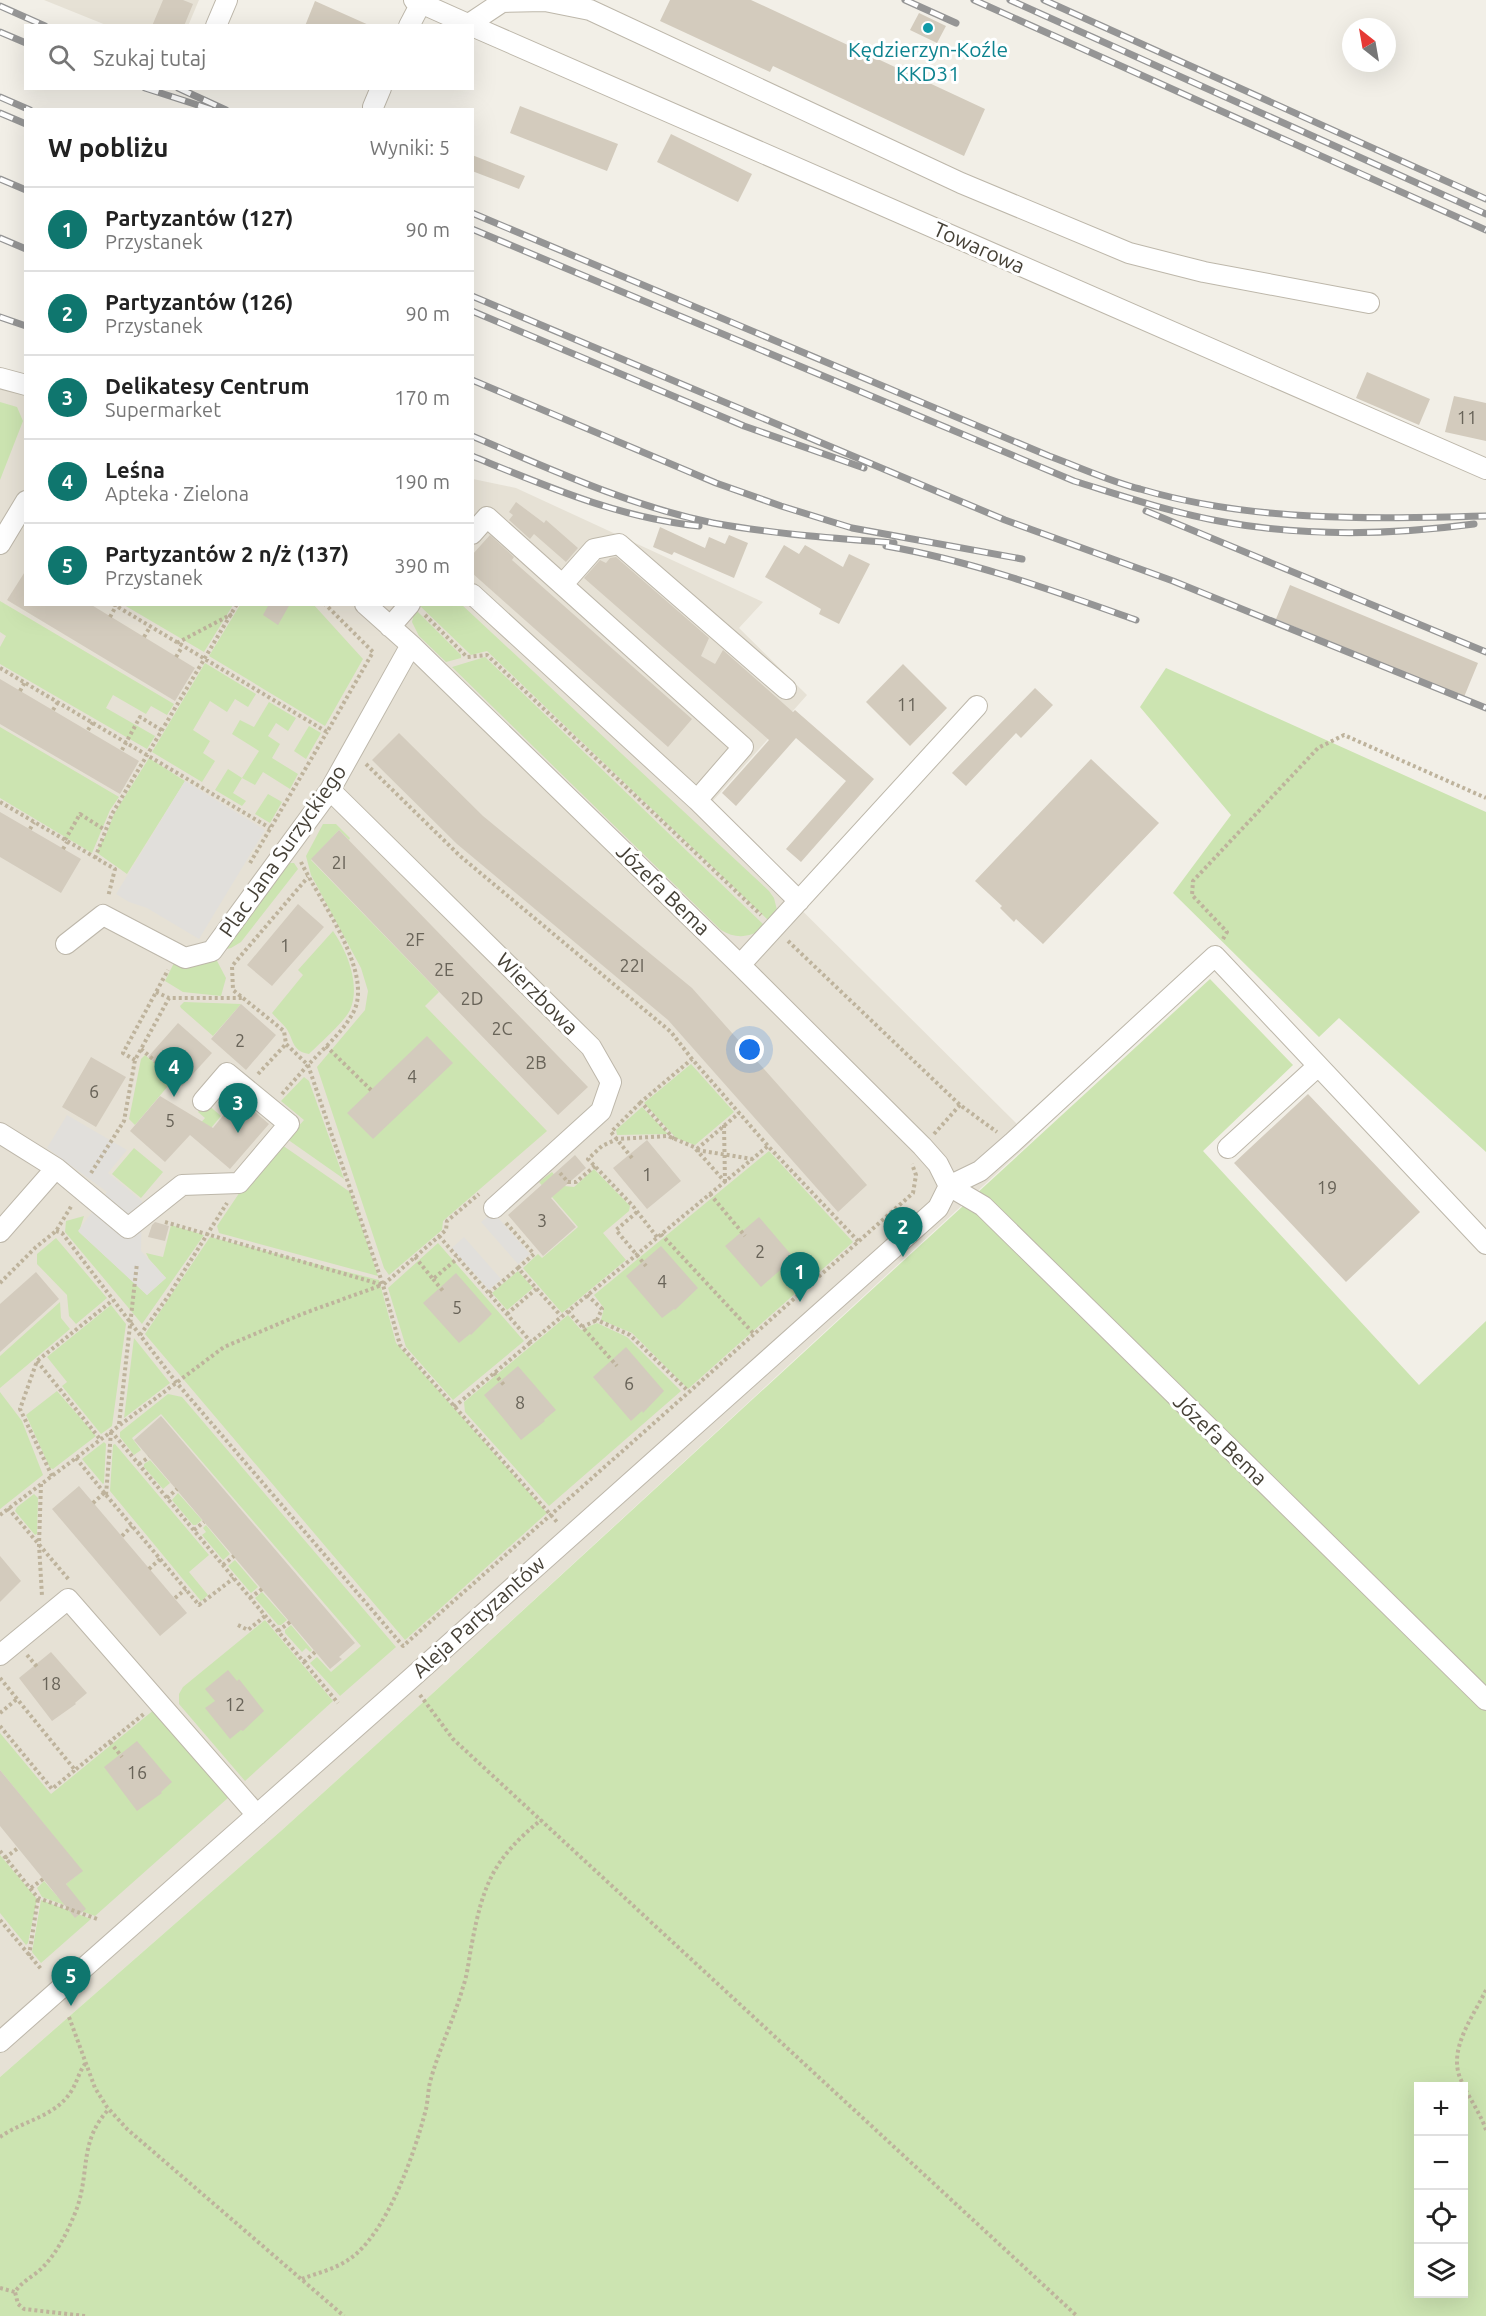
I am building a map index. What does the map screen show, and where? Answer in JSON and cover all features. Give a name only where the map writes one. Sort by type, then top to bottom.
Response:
[{"type":"street","points":[[217,24],[227,0]]},
{"type":"street","points":[[472,24],[501,2],[545,1],[590,10],[961,183],[1129,253],[1204,272],[1369,303]]},
{"type":"street","points":[[410,24],[418,2]]},
{"type":"street","name":"Towarowa","points":[[418,2],[469,24]]},
{"type":"street","name":"Towarowa","points":[[474,26],[1486,470]]},
{"type":"street","points":[[373,107],[380,90]]},
{"type":"street","points":[[0,378],[24,384]]},
{"type":"street","points":[[0,544],[24,504]]},
{"type":"street","points":[[474,532],[487,517],[743,747],[697,800]]},
{"type":"street","points":[[563,584],[594,549],[619,544],[786,688]]},
{"type":"street","points":[[474,596],[697,800],[799,901]]},
{"type":"street","name":"Józefa Bema","points":[[367,606],[411,645],[740,965],[922,1146],[938,1164],[949,1186],[983,1206],[1486,1700]]},
{"type":"street","points":[[390,627],[413,606]]},
{"type":"street","name":"Plac Jana Surzyckiego","points":[[177,954],[185,958],[212,951],[330,790],[411,645]]},
{"type":"street","points":[[740,965],[977,706]]},
{"type":"street","name":"Wierzbowa","points":[[330,790],[591,1047],[610,1082],[601,1111],[497,1212]]},
{"type":"street","points":[[66,944],[103,915],[177,954]]},
{"type":"street","points":[[949,1186],[980,1171],[1215,956],[1486,1244]]},
{"type":"street","points":[[1228,1148],[1318,1066]]},
{"type":"street","points":[[0,1132],[56,1168],[128,1228],[182,1185],[240,1183],[289,1124],[227,1073],[203,1101]]},
{"type":"street","points":[[0,1232],[56,1168]]},
{"type":"street","name":"Aleja Partyzantów","points":[[0,2042],[938,1208],[949,1186]]},
{"type":"street","points":[[0,1655],[61,1605],[159,1702],[257,1815]]},
{"type":"path","points":[[110,617],[114,606]]},
{"type":"path","points":[[116,606],[327,732]]},
{"type":"path","points":[[95,858],[112,814],[236,606]]},
{"type":"path","points":[[250,863],[373,652],[327,606]]},
{"type":"path","points":[[413,606],[468,657],[487,655],[960,1106],[1012,1143]]},
{"type":"path","points":[[177,643],[232,614]]},
{"type":"path","points":[[144,637],[150,627]]},
{"type":"path","points":[[176,657],[182,647]]},
{"type":"path","points":[[0,668],[270,828]]},
{"type":"path","points":[[20,691],[25,682]]},
{"type":"path","points":[[53,710],[58,702]]},
{"type":"path","points":[[122,750],[140,717],[163,731]]},
{"type":"path","points":[[88,730],[93,722]]},
{"type":"path","points":[[1215,956],[1227,933],[1192,895],[1193,881],[1318,748],[1344,735],[1486,798]]},
{"type":"path","points":[[352,751],[460,856],[670,1032],[768,1146],[858,1241]]},
{"type":"path","points":[[0,802],[115,869],[103,915]]},
{"type":"path","points":[[63,849],[80,814],[106,830]]},
{"type":"path","points":[[30,830],[34,822]]},
{"type":"path","points":[[269,1108],[343,1028],[354,1011],[359,984],[350,953],[299,858],[286,850]]},
{"type":"path","points":[[308,876],[232,966],[233,990],[284,1031],[286,1044],[308,1065],[383,1285],[399,1346],[570,1536]]},
{"type":"path","points":[[135,1060],[123,1053],[177,954]]},
{"type":"path","points":[[156,992],[169,998],[243,998]]},
{"type":"path","points":[[0,1283],[36,1247],[56,1231],[124,1121],[135,1060],[169,998]]},
{"type":"path","points":[[245,1088],[286,1044]]},
{"type":"path","points":[[326,1046],[371,1090]]},
{"type":"path","points":[[141,1049],[175,1078]]},
{"type":"path","points":[[632,1158],[610,1132],[692,1059]]},
{"type":"path","points":[[641,1102],[674,1139]]},
{"type":"path","points":[[56,1231],[62,1233],[176,1382],[403,1646],[913,1193],[916,1175],[910,1159],[960,1106]]},
{"type":"path","points":[[696,1149],[739,1113]]},
{"type":"path","points":[[724,1125],[725,1182]]},
{"type":"path","points":[[752,1159],[696,1149],[668,1136],[617,1139],[602,1146],[588,1159],[754,1335]]},
{"type":"path","points":[[454,1407],[768,1146]]},
{"type":"path","points":[[696,1149],[725,1182]]},
{"type":"path","points":[[554,1166],[568,1182],[576,1182],[595,1166]]},
{"type":"path","points":[[140,1335],[240,1183]]},
{"type":"path","points":[[0,1515],[224,1347],[302,1314],[383,1285],[446,1230],[447,1221],[481,1192]]},
{"type":"path","points":[[710,1194],[745,1236]]},
{"type":"path","points":[[146,1212],[156,1219],[383,1285]]},
{"type":"path","points":[[489,1293],[534,1254],[497,1212]]},
{"type":"path","points":[[637,1212],[616,1230],[646,1266]]},
{"type":"path","points":[[439,1236],[531,1342]]},
{"type":"path","points":[[415,1257],[443,1291]]},
{"type":"path","points":[[434,1279],[458,1258]]},
{"type":"path","points":[[119,1425],[137,1263]]},
{"type":"path","points":[[518,1268],[561,1317]]},
{"type":"path","points":[[507,1314],[536,1289]]},
{"type":"path","points":[[582,1327],[597,1320],[602,1309],[587,1295]]},
{"type":"path","points":[[52,1476],[20,1409],[37,1361],[113,1300]]},
{"type":"path","points":[[568,1311],[618,1366]]},
{"type":"path","points":[[597,1320],[630,1335],[688,1391]]},
{"type":"path","points":[[37,1361],[100,1439]]},
{"type":"path","points":[[494,1373],[504,1385]]},
{"type":"path","points":[[111,1431],[338,1703]]},
{"type":"path","points":[[93,1503],[105,1494],[111,1431]]},
{"type":"path","points":[[139,1464],[149,1457]]},
{"type":"path","points":[[76,1458],[199,1605],[234,1578]]},
{"type":"path","points":[[8,1508],[39,1545],[79,1590],[61,1605],[41,1595],[39,1545],[41,1483]]},
{"type":"path","points":[[166,1497],[177,1489]]},
{"type":"path","points":[[194,1530],[204,1522]]},
{"type":"path","points":[[122,1536],[132,1526]]},
{"type":"path","points":[[223,1565],[234,1556]]},
{"type":"path","points":[[149,1569],[160,1559]]},
{"type":"path","points":[[175,1598],[186,1589]]},
{"type":"path","points":[[250,1598],[262,1589]]},
{"type":"path","points":[[238,1625],[248,1630],[265,1616]]},
{"type":"path","points":[[278,1631],[290,1622]]},
{"type":"path","points":[[304,1662],[315,1652]]},
{"type":"path","points":[[0,1678],[75,1770]]},
{"type":"path","points":[[419,1695],[453,1739],[1077,2316]]},
{"type":"path","points":[[0,1713],[17,1699]]},
{"type":"path","points":[[0,1726],[52,1789],[159,1702]]},
{"type":"path","points":[[110,1742],[122,1757]]},
{"type":"path","points":[[302,2279],[348,2260],[364,2246],[386,2215],[408,2165],[426,2108],[430,2084],[441,2047],[464,1987],[479,1908],[488,1881],[506,1853],[520,1837],[541,1820]]},
{"type":"path","points":[[5,1858],[18,1848]]},
{"type":"path","points":[[0,1851],[38,1898],[97,1919]]},
{"type":"path","points":[[31,1888],[43,1879]]},
{"type":"path","points":[[29,1956],[38,1898]]},
{"type":"path","points":[[0,1920],[41,1970]]},
{"type":"path","points":[[1486,1990],[1457,2051],[1456,2063],[1460,2078],[1486,2130]]},
{"type":"path","points":[[69,2017],[95,2088],[109,2109],[127,2129],[344,2316]]},
{"type":"path","points":[[0,2137],[8,2131],[45,2116],[58,2106],[72,2090],[85,2063]]},
{"type":"path","points":[[15,2292],[47,2262],[68,2229],[77,2206],[93,2130],[109,2109]]},
{"type":"path","points":[[0,2288],[15,2292]]},
{"type":"path","points":[[15,2292],[18,2304],[24,2309],[85,2316]]},
{"type":"shaded area","points":[[44,0],[199,0],[189,24],[104,24]]},
{"type":"shaded area","points":[[0,381],[24,386],[24,606],[474,606],[474,479],[516,488],[763,602],[739,628],[807,695],[703,812],[1033,1140],[421,1704],[282,1830],[0,2077]]},
{"type":"shaded area","points":[[185,781],[265,830],[199,939],[147,908],[129,902],[116,894]]},
{"type":"shaded area","points":[[67,1115],[127,1150],[108,1173],[142,1201],[141,1251],[166,1278],[147,1295],[78,1231],[107,1192],[47,1148]]},
{"type":"shaded area","points":[[493,1212],[530,1254],[518,1264],[481,1222]]},
{"type":"shaded area","points":[[464,1237],[501,1279],[489,1290],[452,1248]]},
{"type":"green space","points":[[0,402],[17,407],[23,421],[0,480]]},
{"type":"green space","points":[[0,601],[174,704],[167,715],[151,706],[146,714],[113,695],[106,708],[155,736],[147,749],[0,664],[0,647],[6,636],[0,632]]},
{"type":"green space","points":[[126,606],[232,606],[204,652]]},
{"type":"green space","points":[[239,606],[315,606],[363,659],[325,726],[209,656]]},
{"type":"green space","points":[[420,606],[463,606],[769,891],[774,898],[777,910],[770,922],[487,651],[471,655]]},
{"type":"green space","points":[[415,609],[461,655],[461,658],[446,662],[419,636],[412,622]]},
{"type":"green space","points":[[485,657],[766,927],[744,936],[733,935],[721,930],[452,667]]},
{"type":"green space","points":[[205,663],[256,694],[248,707],[235,699],[227,712],[210,701],[193,730],[210,741],[203,753],[215,761],[202,782],[152,752]]},
{"type":"green space","points":[[1166,668],[1486,812],[1486,1152],[1339,1018],[1319,1037],[1173,893],[1231,815],[1140,707]]},
{"type":"green space","points":[[269,702],[296,718],[288,731],[276,723],[268,736],[280,744],[272,758],[298,774],[290,789],[263,772],[255,785],[242,778],[259,751],[232,734],[240,720],[254,727]]},
{"type":"green space","points":[[309,726],[321,733],[306,759],[294,751]]},
{"type":"green space","points":[[0,727],[119,797],[110,810],[92,853],[0,798]]},
{"type":"green space","points":[[149,758],[185,781],[127,874],[96,852],[114,814]]},
{"type":"green space","points":[[228,769],[242,778],[233,793],[246,801],[242,806],[215,790]]},
{"type":"green space","points":[[268,794],[282,802],[270,823],[255,814]]},
{"type":"green space","points":[[323,824],[336,824],[350,838],[349,840],[339,830],[311,860],[439,992],[425,1006],[547,1131],[443,1221],[442,1230],[389,1275],[384,1268],[317,1067],[365,1010],[368,991],[361,968],[311,875],[306,856]]},
{"type":"green space","points":[[290,863],[294,863],[298,869],[241,942],[222,950],[220,947]]},
{"type":"green space","points":[[333,931],[351,969],[353,1000],[343,1020],[309,1054],[296,1047],[286,1028],[272,1013],[303,975],[298,970]]},
{"type":"green space","points":[[216,959],[226,978],[221,996],[183,992],[165,981],[175,961]]},
{"type":"green space","points":[[1210,979],[1293,1065],[1203,1151],[1419,1385],[1486,1321],[1486,2316],[0,2316],[0,2077],[282,1830]]},
{"type":"green space","points":[[184,1002],[241,1004],[213,1036],[181,1008]]},
{"type":"green space","points":[[145,1055],[174,1079],[135,1125],[129,1119],[141,1059]]},
{"type":"green space","points":[[691,1064],[734,1112],[695,1145],[676,1138],[644,1103]]},
{"type":"green space","points":[[304,1077],[309,1081],[344,1179],[287,1139],[304,1120],[281,1101]]},
{"type":"green space","points":[[206,1103],[221,1116],[206,1134],[198,1126],[205,1118],[198,1112]]},
{"type":"green space","points":[[642,1107],[668,1134],[617,1135],[616,1130]]},
{"type":"green space","points":[[282,1145],[350,1192],[378,1276],[219,1233],[217,1226],[244,1186]]},
{"type":"green space","points":[[134,1148],[163,1172],[141,1198],[112,1174]]},
{"type":"green space","points":[[769,1151],[853,1242],[688,1389],[632,1333],[601,1320],[604,1308],[594,1295]]},
{"type":"green space","points":[[594,1169],[630,1206],[629,1211],[603,1233],[626,1260],[562,1313],[523,1268],[538,1254],[542,1258],[578,1227],[539,1182],[552,1172],[564,1186],[574,1187]]},
{"type":"green space","points":[[84,1216],[79,1232],[147,1295],[166,1278],[146,1253],[163,1257],[171,1225],[204,1235],[142,1324],[65,1232],[66,1221]]},
{"type":"green space","points":[[210,1237],[379,1280],[396,1343],[547,1513],[405,1640],[145,1334]]},
{"type":"green space","points":[[56,1238],[107,1298],[76,1324],[69,1316],[67,1295],[37,1264],[37,1254]]},
{"type":"green space","points":[[438,1243],[524,1341],[453,1400],[406,1347],[388,1288]]},
{"type":"green space","points":[[518,1271],[533,1288],[507,1310],[492,1293]]},
{"type":"green space","points":[[60,1302],[61,1318],[70,1329],[0,1388],[0,1356]]},
{"type":"green space","points":[[111,1305],[126,1324],[112,1426],[101,1434],[62,1386],[67,1382],[47,1357]]},
{"type":"green space","points":[[568,1315],[581,1330],[597,1323],[627,1337],[681,1391],[549,1506],[465,1412],[464,1402]]},
{"type":"green space","points":[[134,1338],[170,1383],[124,1418]]},
{"type":"green space","points":[[57,1391],[96,1436],[53,1469],[50,1468],[26,1415]]},
{"type":"green space","points":[[0,1392],[22,1421],[43,1475],[0,1509]]},
{"type":"green space","points":[[168,1394],[182,1397],[396,1647],[340,1696],[310,1663],[317,1657],[331,1672],[361,1646],[161,1414],[132,1438],[141,1450],[134,1455],[120,1437],[120,1432]]},
{"type":"green space","points":[[104,1442],[106,1444],[103,1484],[82,1459]]},
{"type":"green space","points":[[115,1444],[209,1555],[189,1572],[208,1595],[201,1601],[110,1491],[113,1445]]},
{"type":"green space","points":[[150,1460],[170,1483],[163,1489],[144,1467],[144,1464]]},
{"type":"green space","points":[[178,1493],[202,1520],[196,1525],[193,1525],[172,1500]]},
{"type":"green space","points":[[34,1494],[38,1498],[37,1534],[35,1535],[15,1511]]},
{"type":"green space","points":[[206,1525],[230,1554],[223,1560],[202,1535],[206,1532],[203,1528]]},
{"type":"green space","points":[[235,1560],[258,1587],[251,1593],[228,1566]]},
{"type":"green space","points":[[262,1592],[287,1620],[281,1625],[278,1625],[255,1598]]},
{"type":"green space","points":[[265,1620],[333,1701],[245,1781],[179,1704],[179,1694],[183,1687]]},
{"type":"green space","points":[[291,1625],[312,1650],[310,1652],[306,1648],[302,1652],[285,1633]]},
{"type":"green space","points":[[155,1709],[229,1797],[95,1916],[42,1897],[37,1888],[44,1881],[57,1896],[68,1887],[66,1884],[82,1871],[0,1770],[0,1733],[51,1794]]},
{"type":"green space","points":[[0,1855],[37,1899],[26,1945],[0,1913]]},
{"type":"green space","points":[[41,1900],[91,1919],[41,1963],[32,1952]]},
{"type":"building","points":[[163,0],[183,0],[193,4],[185,24],[153,24]]},
{"type":"building","points":[[670,0],[751,0],[985,109],[964,156],[773,66],[770,72],[660,21]]},
{"type":"building","points":[[315,1],[367,24],[306,24]]},
{"type":"building","name":"Kędzierzyn-Koźle KKD31","points":[[919,13],[946,26],[937,43],[910,30]]},
{"type":"building","points":[[520,106],[618,144],[607,171],[510,133]]},
{"type":"building","points":[[671,134],[752,174],[738,202],[657,162]]},
{"type":"building","points":[[474,156],[525,176],[519,189],[474,172]]},
{"type":"building","points":[[1367,372],[1430,399],[1419,425],[1356,398]]},
{"type":"building","points":[[1454,396],[1486,403],[1486,441],[1445,432]]},
{"type":"building","points":[[516,502],[544,523],[546,520],[578,548],[566,562],[534,534],[530,539],[509,520],[513,515],[509,512]]},
{"type":"building","points":[[660,527],[705,548],[709,537],[725,544],[729,535],[748,543],[734,578],[674,552],[672,555],[653,547]]},
{"type":"building","points":[[490,535],[514,557],[512,560],[692,719],[668,747],[474,575],[474,553]]},
{"type":"building","points":[[784,545],[799,554],[805,545],[843,567],[849,554],[870,564],[839,624],[819,614],[821,609],[765,577]]},
{"type":"building","points":[[616,557],[709,638],[701,656],[715,664],[723,650],[874,779],[801,862],[786,849],[846,781],[796,738],[736,806],[722,793],[769,740],[584,578],[600,560],[606,563],[610,558]]},
{"type":"building","points":[[24,573],[24,606],[93,606],[195,668],[175,701],[7,600]]},
{"type":"building","points":[[1290,585],[1478,663],[1464,697],[1276,619]]},
{"type":"building","points":[[268,606],[289,606],[278,625],[263,615]]},
{"type":"building","points":[[903,664],[947,708],[910,746],[866,702]]},
{"type":"building","points":[[0,679],[139,761],[120,794],[0,724]]},
{"type":"building","points":[[1035,688],[1053,705],[1021,738],[1016,733],[966,786],[952,773]]},
{"type":"building","points":[[399,733],[483,816],[692,988],[867,1185],[838,1212],[668,1020],[457,844],[372,760]]},
{"type":"building","points":[[1091,759],[1159,823],[1043,944],[1016,919],[1014,922],[1000,908],[1002,906],[975,881]]},
{"type":"building","points":[[0,812],[81,859],[61,893],[0,857]]},
{"type":"building","points":[[339,830],[588,1087],[558,1115],[311,859]]},
{"type":"building","points":[[298,904],[324,927],[272,986],[247,965]]},
{"type":"building","points":[[241,1004],[276,1035],[246,1070],[211,1039]]},
{"type":"building","points":[[178,1023],[212,1053],[182,1086],[148,1057]]},
{"type":"building","points":[[427,1036],[453,1063],[373,1139],[347,1113]]},
{"type":"building","points":[[91,1057],[126,1077],[96,1127],[62,1107]]},
{"type":"building","points":[[1308,1094],[1420,1212],[1346,1282],[1234,1163]]},
{"type":"building","points":[[160,1096],[213,1128],[238,1097],[269,1124],[230,1169],[190,1135],[165,1162],[130,1131]]},
{"type":"building","points":[[647,1140],[681,1181],[647,1209],[613,1168]]},
{"type":"building","points":[[575,1155],[586,1168],[551,1198],[576,1227],[543,1256],[508,1215]]},
{"type":"building","points":[[759,1217],[794,1258],[761,1287],[725,1246]]},
{"type":"building","points":[[155,1222],[169,1226],[165,1241],[148,1237]]},
{"type":"building","points":[[661,1246],[698,1288],[675,1310],[662,1318],[626,1276]]},
{"type":"building","points":[[36,1272],[59,1299],[0,1352],[0,1304]]},
{"type":"building","points":[[456,1273],[492,1314],[471,1335],[459,1343],[423,1303]]},
{"type":"building","points":[[626,1347],[664,1391],[643,1413],[642,1411],[631,1421],[593,1377]]},
{"type":"building","points":[[518,1366],[556,1410],[521,1440],[484,1395]]},
{"type":"building","points":[[161,1416],[355,1643],[339,1657],[342,1659],[330,1669],[134,1440]]},
{"type":"building","points":[[79,1486],[187,1613],[160,1636],[52,1509]]},
{"type":"building","points":[[0,1556],[21,1581],[0,1602]]},
{"type":"building","points":[[51,1652],[87,1693],[52,1721],[19,1678]]},
{"type":"building","points":[[228,1670],[237,1681],[239,1679],[264,1711],[243,1731],[241,1730],[230,1739],[205,1708],[215,1701],[205,1689]]},
{"type":"building","points":[[137,1741],[172,1782],[162,1793],[137,1811],[104,1767]]},
{"type":"building","points":[[0,1770],[83,1871],[66,1884],[86,1909],[75,1918],[0,1826]]},
{"type":"railway","points":[[905,0],[956,23]]},
{"type":"railway","points":[[974,0],[1486,230]]},
{"type":"railway","points":[[1010,0],[1486,214]]},
{"type":"railway","points":[[1044,0],[1486,199]]},
{"type":"railway","points":[[0,6],[40,24]]},
{"type":"railway","points":[[0,32],[24,42]]},
{"type":"railway","points":[[151,90],[207,108]]},
{"type":"railway","points":[[182,90],[222,108]]},
{"type":"railway","points":[[0,97],[25,108]]},
{"type":"railway","points":[[0,113],[24,123]]},
{"type":"railway","points":[[0,179],[24,189]]},
{"type":"railway","points":[[474,214],[1049,456],[1128,486],[1182,500],[1268,513],[1399,518],[1486,516]]},
{"type":"railway","points":[[474,230],[1074,481],[1148,504],[1224,522],[1318,532],[1380,532],[1474,524]]},
{"type":"railway","points":[[0,238],[24,248]]},
{"type":"railway","points":[[474,297],[1005,520],[1173,581],[1486,708]]},
{"type":"railway","points":[[474,312],[744,426],[864,468]]},
{"type":"railway","points":[[0,317],[24,325]]},
{"type":"railway","points":[[474,381],[716,483],[781,506],[852,528],[1022,559]]},
{"type":"railway","points":[[474,437],[591,486],[682,516],[758,530],[894,543]]},
{"type":"railway","points":[[474,457],[555,489],[612,508],[640,516],[699,526]]},
{"type":"railway","points":[[1146,511],[1486,652]]},
{"type":"railway","points":[[886,546],[981,568],[1136,620]]},
{"type":"place","name":"Kędzierzyn-Koźle KKD31","points":[[928,28]]},
{"type":"place","name":"Leśna","points":[[174,1097]]},
{"type":"place","name":"Delikatesy Centrum","points":[[238,1133]]},
{"type":"place","name":"Partyzantów (126)","points":[[903,1257]]},
{"type":"place","name":"Partyzantów (127)","points":[[800,1302]]},
{"type":"place","name":"Partyzantów 2 n/ż (137)","points":[[71,2006]]}]
